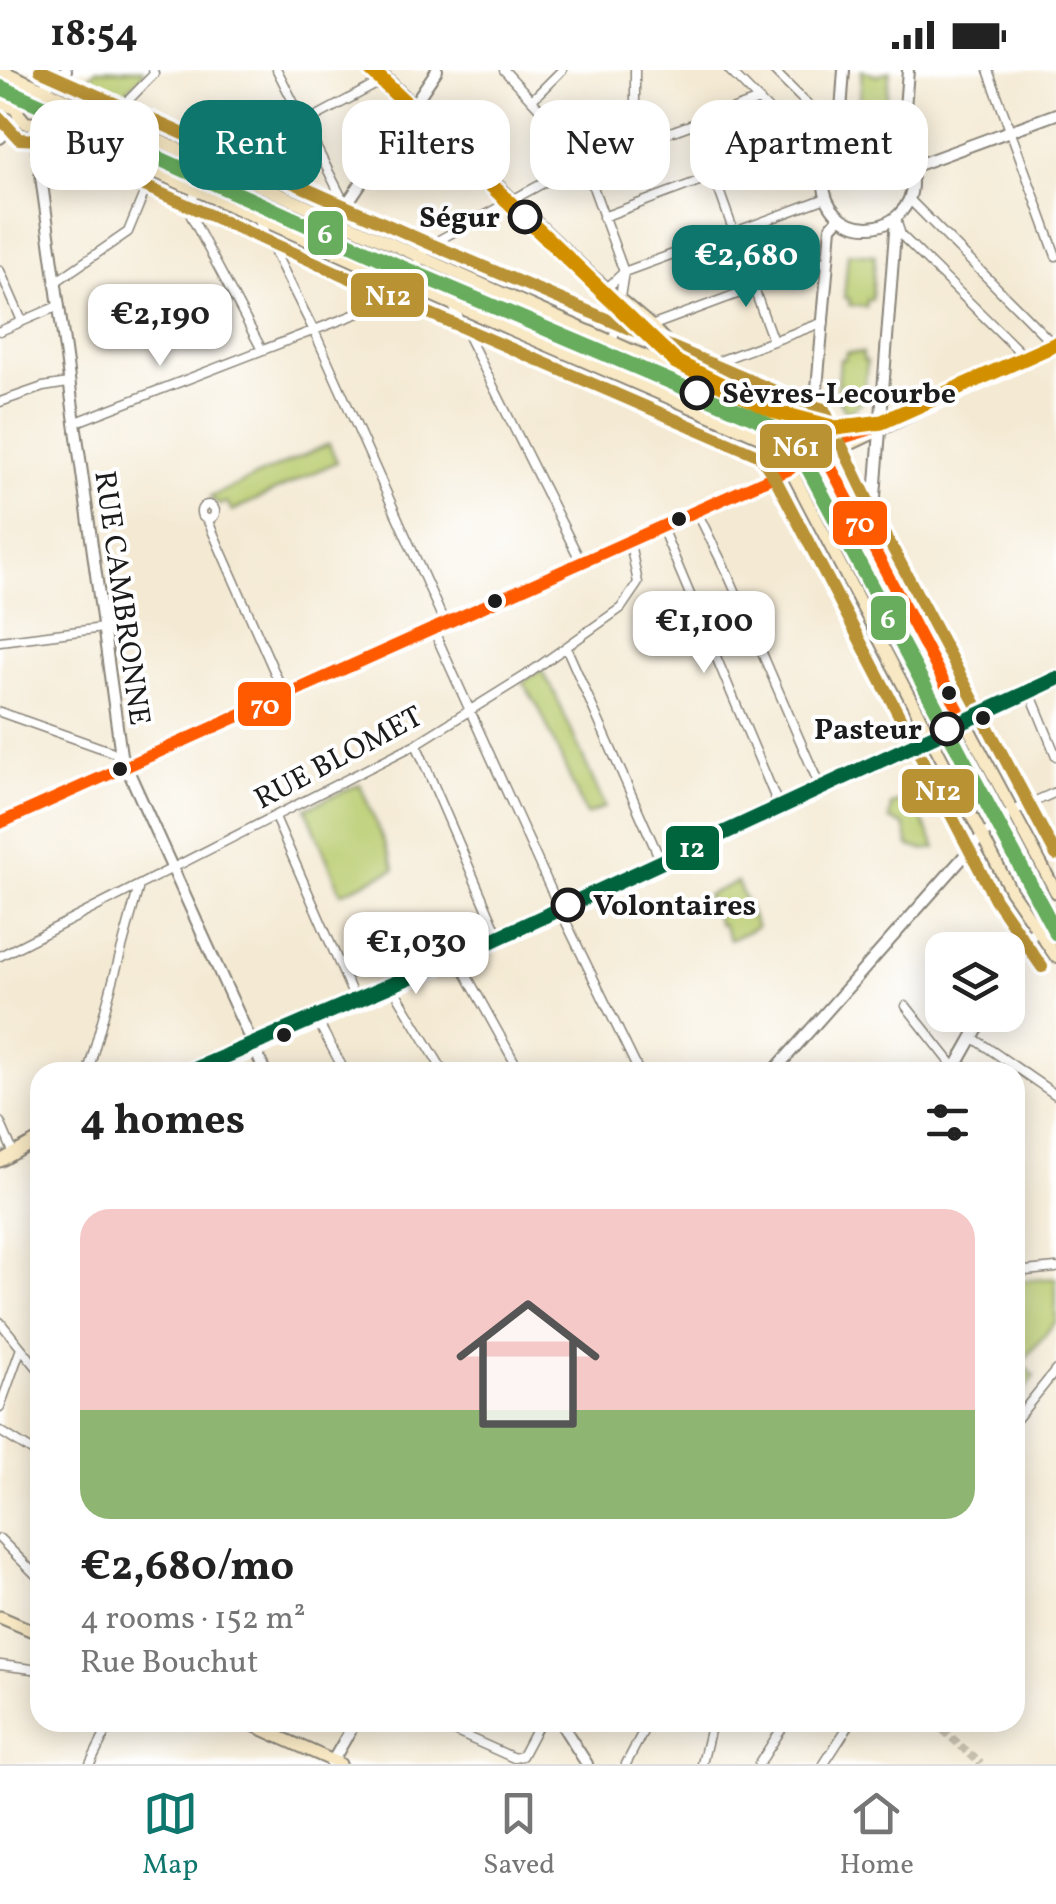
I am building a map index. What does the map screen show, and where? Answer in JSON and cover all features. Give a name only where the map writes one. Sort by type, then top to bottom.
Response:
[{"type":"main road","points":[[0,70],[32,81],[64,100]]},
{"type":"main road","points":[[382,74],[410,100]]},
{"type":"main road","points":[[17,113],[32,81]]},
{"type":"main road","points":[[0,102],[30,119]]},
{"type":"main road","points":[[0,115],[17,113]]},
{"type":"main road","points":[[159,142],[613,342],[697,374],[796,419],[852,434]]},
{"type":"main road","points":[[197,190],[408,286],[766,438],[790,469],[1011,892],[1056,956]]},
{"type":"main road","points":[[502,190],[651,326],[697,374]]},
{"type":"main road","points":[[790,469],[802,454],[823,451],[882,426],[1056,346]]},
{"type":"main road","points":[[814,423],[812,429],[860,525],[1054,886]]},
{"type":"main road","points":[[0,824],[123,761],[285,696],[630,543],[790,469],[852,434],[882,426]]},
{"type":"main road","points":[[226,1062],[561,912],[1056,680]]},
{"type":"main road","points":[[0,1161],[30,1147]]},
{"type":"main road","points":[[0,1617],[30,1630]]},
{"type":"main road","points":[[267,1732],[334,1763]]},
{"type":"street","points":[[129,100],[154,74],[153,70]]},
{"type":"street","points":[[276,70],[292,100]]},
{"type":"street","points":[[417,100],[437,70]]},
{"type":"street","points":[[504,70],[532,100],[562,70]]},
{"type":"street","points":[[634,70],[634,100]]},
{"type":"street","points":[[729,70],[759,100]]},
{"type":"street","points":[[773,70],[804,100]]},
{"type":"street","points":[[841,100],[844,70]]},
{"type":"street","points":[[906,100],[908,70]]},
{"type":"street","points":[[988,70],[1056,256]]},
{"type":"street","points":[[32,81],[65,72]]},
{"type":"street","points":[[57,97],[65,72]]},
{"type":"street","points":[[322,112],[382,74]]},
{"type":"street","points":[[0,138],[17,113]]},
{"type":"street","points":[[928,161],[1056,114]]},
{"type":"street","points":[[322,159],[346,206]]},
{"type":"street","points":[[603,217],[690,185]]},
{"type":"street","name":"RUE CAMBRONNE","points":[[46,190],[54,283],[123,761],[261,1062]]},
{"type":"street","points":[[54,283],[128,232],[145,190]]},
{"type":"street","points":[[195,190],[190,216],[262,350]]},
{"type":"street","points":[[336,220],[357,190]]},
{"type":"street","points":[[74,423],[400,297],[426,248],[531,190]]},
{"type":"street","points":[[594,190],[624,272],[613,342],[617,375]]},
{"type":"street","points":[[719,190],[731,224],[743,229],[826,198]]},
{"type":"street","points":[[825,190],[826,198],[850,223],[868,226],[896,218]]},
{"type":"street","points":[[860,525],[874,510],[896,218],[909,199],[909,190]]},
{"type":"street","points":[[909,199],[1056,346]]},
{"type":"street","points":[[814,423],[831,227],[840,216]]},
{"type":"street","points":[[256,217],[311,330],[439,626],[470,711],[634,1062]]},
{"type":"street","points":[[896,218],[901,235],[1028,358]]},
{"type":"street","points":[[606,289],[624,272],[725,235],[731,224]]},
{"type":"street","points":[[725,235],[730,242],[737,242],[743,229]]},
{"type":"street","points":[[737,242],[774,340]]},
{"type":"street","points":[[893,251],[911,245]]},
{"type":"street","points":[[651,326],[828,260]]},
{"type":"street","points":[[0,271],[22,320]]},
{"type":"street","points":[[452,304],[582,564]]},
{"type":"street","points":[[0,331],[58,306]]},
{"type":"street","points":[[697,374],[824,322]]},
{"type":"street","points":[[0,402],[43,386],[68,384]]},
{"type":"street","points":[[697,512],[821,790]]},
{"type":"street","points":[[208,519],[285,696]]},
{"type":"street","points":[[662,528],[780,808]]},
{"type":"street","name":"RUE BLOMET","points":[[1,951],[275,817],[416,744],[470,711],[621,608],[638,584],[630,543]]},
{"type":"street","points":[[0,640],[103,628]]},
{"type":"street","points":[[566,647],[662,864]]},
{"type":"street","points":[[1030,692],[1056,756]]},
{"type":"street","points":[[0,712],[123,761]]},
{"type":"street","points":[[416,744],[500,939]]},
{"type":"street","points":[[782,1062],[982,836],[1011,812],[1056,792]]},
{"type":"street","points":[[275,817],[356,1002]]},
{"type":"street","points":[[91,1062],[138,886]]},
{"type":"street","points":[[1025,947],[1036,928],[1056,911]]},
{"type":"street","points":[[457,958],[514,1062]]},
{"type":"street","points":[[392,986],[438,1062]]},
{"type":"street","points":[[906,1006],[948,1062]]},
{"type":"street","points":[[316,1020],[339,1062]]},
{"type":"street","points":[[958,1062],[975,1032]]},
{"type":"street","points":[[972,1037],[1008,1062]]},
{"type":"street","points":[[1025,1074],[1056,1095]]},
{"type":"street","points":[[0,1122],[14,1154]]},
{"type":"street","points":[[1025,1271],[1056,1268]]},
{"type":"street","points":[[0,1322],[30,1359]]},
{"type":"street","points":[[1,1401],[21,1348]]},
{"type":"street","points":[[1025,1409],[1056,1370]]},
{"type":"street","points":[[0,1431],[30,1450]]},
{"type":"street","points":[[0,1539],[30,1569]]},
{"type":"street","points":[[0,1665],[30,1669]]},
{"type":"street","points":[[90,1764],[106,1732]]},
{"type":"street","points":[[334,1763],[350,1732]]},
{"type":"street","points":[[456,1732],[514,1758],[522,1756],[535,1732]]},
{"type":"street","points":[[566,1732],[587,1764]]},
{"type":"street","points":[[626,1764],[643,1732]]},
{"type":"street","points":[[702,1764],[710,1732]]},
{"type":"street","points":[[759,1764],[780,1732]]},
{"type":"street","points":[[824,1764],[845,1732]]},
{"type":"green space","points":[[96,70],[143,70],[143,75],[118,100],[90,100],[78,95],[78,89]]},
{"type":"green space","points":[[862,70],[877,76],[890,71],[886,100],[860,100]]},
{"type":"green space","points":[[848,253],[875,255],[872,300],[867,300],[866,307],[849,305],[850,299],[844,298]]},
{"type":"green space","points":[[846,352],[863,353],[863,360],[867,361],[864,400],[852,410],[844,409],[837,397],[840,359],[845,359]]},
{"type":"green space","points":[[329,444],[337,462],[232,511],[227,502],[219,505],[210,497]]},
{"type":"green space","points":[[541,670],[605,807],[586,815],[539,708],[523,682]]},
{"type":"green space","points":[[360,784],[395,869],[341,893],[306,808]]},
{"type":"green space","points":[[910,796],[936,848],[909,846],[904,825],[889,820],[891,805]]},
{"type":"green space","points":[[737,882],[757,927],[730,940],[707,895]]},
{"type":"green space","points":[[1056,1278],[1056,1321],[1025,1359],[1025,1280]]},
{"type":"green space","points":[[1025,1367],[1035,1376],[1025,1389]]},
{"type":"tunnel","points":[[945,1732],[981,1764]]},
{"type":"transit line","name":"N12","points":[[40,70],[426,242],[824,409],[876,517],[1056,855]]},
{"type":"transit line","points":[[371,70],[676,362],[776,412],[836,428],[882,422],[1056,344]]},
{"type":"transit line","name":"6","points":[[0,87],[403,268],[756,418],[786,436],[805,462],[1056,933]]},
{"type":"transit line","name":"N12","points":[[0,118],[19,139],[42,140],[760,456],[995,899],[1042,967]]},
{"type":"transit line","name":"70","points":[[0,823],[790,469],[823,445],[887,423],[1056,346]]},
{"type":"transit line","name":"N61","points":[[1041,900],[796,437],[788,435],[806,461],[1026,882],[1056,926]]},
{"type":"transit line","name":"70","points":[[825,456],[965,722]]},
{"type":"transit line","name":"12","points":[[212,1062],[463,954],[1056,679]]},
{"type":"transit line","name":"70","points":[[224,1062],[561,912],[965,722]]},
{"type":"place","name":"Ségur","points":[[525,217]]},
{"type":"place","name":"Sèvres-Lecourbe","points":[[697,393]]},
{"type":"place","name":"Pasteur","points":[[947,729]]},
{"type":"place","name":"Volontaires","points":[[568,905]]}]
